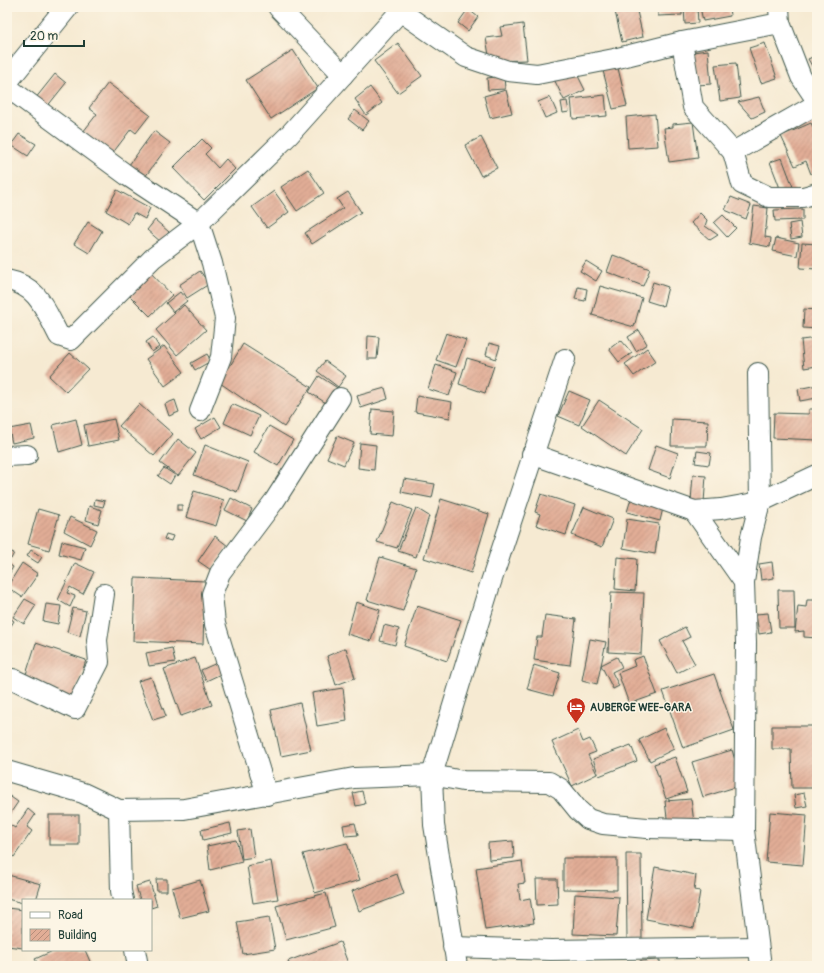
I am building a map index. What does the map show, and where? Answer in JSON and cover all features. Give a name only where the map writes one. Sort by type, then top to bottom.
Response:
[{"type":"street","points":[[7,81],[67,7]]},
{"type":"street","points":[[278,7],[343,75]]},
{"type":"street","points":[[7,280],[20,283],[31,289],[39,298],[59,336],[71,340],[153,258],[199,223],[289,135],[402,9],[466,58],[508,71],[537,74],[614,59],[779,15],[801,77],[817,103],[733,152]]},
{"type":"street","points":[[682,42],[693,107],[733,152],[742,184],[769,197],[803,197],[817,193]]},
{"type":"street","points":[[7,87],[128,176],[199,223],[212,263],[225,318],[221,357],[200,411]]},
{"type":"street","points":[[565,359],[532,454],[432,775],[434,825],[455,957],[551,950],[758,947]]},
{"type":"street","points":[[758,373],[760,502],[751,538],[744,582],[746,643],[744,830],[761,966]]},
{"type":"street","points":[[267,795],[215,624],[212,594],[220,573],[275,500],[340,398]]},
{"type":"street","points":[[532,454],[694,511],[721,509],[760,502],[817,475]]},
{"type":"street","points":[[7,456],[27,455]]},
{"type":"street","points":[[694,511],[744,582]]},
{"type":"street","points":[[7,678],[14,679],[75,709],[99,662],[97,640],[104,594]]},
{"type":"street","points":[[7,771],[83,793],[119,810],[184,809],[354,778],[432,775],[463,781],[548,782],[561,789],[578,810],[588,819],[603,824],[647,828],[744,830]]},
{"type":"street","points":[[119,810],[121,891],[123,899]]},
{"type":"street","points":[[135,951],[138,966]]},
{"type":"building","points":[[479,7],[487,7],[482,11]]},
{"type":"building","points":[[614,7],[636,7],[643,37],[622,42]]},
{"type":"building","points":[[658,7],[682,7],[682,15],[658,16]]},
{"type":"building","points":[[684,7],[697,7],[698,23],[685,24]]},
{"type":"building","points":[[700,7],[729,7],[730,16],[703,21]]},
{"type":"building","points":[[468,9],[478,17],[468,31],[458,23]]},
{"type":"building","points":[[523,24],[527,60],[490,61],[486,38],[502,36],[500,27]]},
{"type":"building","points":[[398,43],[422,76],[398,93],[374,61]]},
{"type":"building","points":[[765,43],[777,78],[761,83],[749,48]]},
{"type":"building","points":[[293,50],[318,88],[271,119],[246,80]]},
{"type":"building","points":[[708,50],[711,84],[697,85],[693,52]]},
{"type":"building","points":[[817,55],[817,75],[808,59]]},
{"type":"building","points":[[736,63],[740,98],[720,101],[715,65]]},
{"type":"building","points":[[617,64],[627,106],[613,109],[602,67]]},
{"type":"building","points":[[575,70],[585,90],[564,100],[554,79]]},
{"type":"building","points":[[55,74],[66,83],[46,108],[35,99]]},
{"type":"building","points":[[504,76],[505,89],[488,90],[487,78]]},
{"type":"building","points":[[108,83],[150,115],[136,133],[131,129],[112,154],[83,132],[97,114],[89,108]]},
{"type":"building","points":[[370,87],[382,103],[366,115],[355,99]]},
{"type":"building","points":[[506,90],[512,113],[490,118],[484,96]]},
{"type":"building","points":[[605,95],[607,116],[573,119],[571,99]]},
{"type":"building","points":[[550,97],[557,113],[545,118],[538,102]]},
{"type":"building","points":[[759,97],[765,112],[752,118],[738,102]]},
{"type":"building","points":[[567,101],[569,112],[563,113],[561,102]]},
{"type":"building","points":[[355,110],[369,121],[362,130],[348,119]]},
{"type":"building","points":[[655,114],[658,146],[628,148],[626,117]]},
{"type":"building","points":[[693,122],[698,158],[669,162],[664,128],[673,127],[673,124]]},
{"type":"building","points":[[811,123],[817,135],[817,172],[811,174],[806,161],[795,166],[781,136]]},
{"type":"building","points":[[154,131],[170,143],[142,181],[126,169]]},
{"type":"building","points":[[19,134],[36,144],[28,156],[11,145]]},
{"type":"building","points":[[481,137],[497,168],[481,176],[465,145]]},
{"type":"building","points":[[202,139],[211,148],[205,154],[218,168],[226,159],[235,169],[204,200],[173,168]]},
{"type":"building","points":[[782,158],[795,192],[783,196],[770,162]]},
{"type":"building","points":[[308,169],[324,193],[297,211],[281,187]]},
{"type":"building","points":[[117,190],[150,208],[145,219],[134,213],[128,224],[106,211]]},
{"type":"building","points":[[274,191],[289,212],[267,228],[252,207]]},
{"type":"building","points":[[348,192],[361,212],[312,244],[305,233],[343,208],[337,199]]},
{"type":"building","points":[[731,197],[751,205],[746,219],[725,210]]},
{"type":"building","points":[[754,206],[768,208],[765,237],[771,238],[770,247],[749,243]]},
{"type":"building","points":[[803,209],[803,220],[775,221],[774,210]]},
{"type":"building","points":[[700,213],[707,220],[705,226],[718,235],[710,240],[691,223]]},
{"type":"building","points":[[723,215],[736,228],[727,237],[714,223]]},
{"type":"building","points":[[155,220],[169,232],[161,242],[147,230]]},
{"type":"building","points":[[88,222],[102,231],[89,253],[74,244]]},
{"type":"building","points":[[800,222],[802,237],[791,239],[789,224]]},
{"type":"building","points":[[776,238],[799,243],[797,256],[773,251]]},
{"type":"building","points":[[802,243],[817,244],[817,269],[800,268]]},
{"type":"building","points":[[613,255],[650,269],[643,286],[607,272]]},
{"type":"building","points":[[586,261],[602,271],[596,281],[580,271]]},
{"type":"building","points":[[149,271],[172,295],[150,316],[127,293]]},
{"type":"building","points":[[200,271],[209,284],[187,298],[179,285]]},
{"type":"building","points":[[653,282],[668,287],[663,306],[647,301]]},
{"type":"building","points":[[600,286],[642,298],[634,327],[592,315]]},
{"type":"building","points":[[578,287],[587,289],[585,301],[575,299]]},
{"type":"building","points":[[180,292],[187,301],[173,312],[166,303]]},
{"type":"building","points":[[184,305],[206,330],[177,355],[156,330]]},
{"type":"building","points":[[804,309],[817,310],[817,329],[803,328]]},
{"type":"building","points":[[639,330],[647,344],[636,351],[628,337]]},
{"type":"building","points":[[446,333],[466,340],[456,367],[436,360]]},
{"type":"building","points":[[368,336],[379,337],[377,359],[367,359]]},
{"type":"building","points":[[153,337],[159,347],[152,352],[146,342]]},
{"type":"building","points":[[817,338],[817,366],[804,368],[801,340]]},
{"type":"building","points":[[621,340],[632,353],[619,362],[609,349]]},
{"type":"building","points":[[489,343],[500,346],[496,359],[486,355]]},
{"type":"building","points":[[243,344],[311,387],[284,427],[220,383]]},
{"type":"building","points":[[164,346],[184,372],[165,386],[146,359]]},
{"type":"building","points":[[647,348],[656,361],[634,376],[625,364]]},
{"type":"building","points":[[70,353],[88,369],[66,392],[49,376]]},
{"type":"building","points":[[207,354],[211,361],[195,370],[191,363]]},
{"type":"building","points":[[467,358],[494,366],[485,393],[459,384]]},
{"type":"building","points":[[325,361],[346,376],[338,387],[317,371]]},
{"type":"building","points":[[436,365],[457,372],[449,396],[428,389]]},
{"type":"building","points":[[319,376],[339,389],[329,405],[309,392]]},
{"type":"building","points":[[817,385],[817,398],[800,401],[798,389]]},
{"type":"building","points":[[385,388],[388,399],[361,408],[357,396]]},
{"type":"building","points":[[569,391],[590,400],[579,425],[558,416]]},
{"type":"building","points":[[417,396],[452,402],[450,418],[415,412]]},
{"type":"building","points":[[175,400],[179,412],[169,416],[165,404]]},
{"type":"building","points":[[599,400],[643,429],[626,456],[582,426]]},
{"type":"building","points":[[139,404],[173,434],[154,456],[119,426]]},
{"type":"building","points":[[232,404],[259,416],[250,435],[224,423]]},
{"type":"building","points":[[372,409],[394,411],[392,436],[370,434]]},
{"type":"building","points":[[809,409],[817,409],[817,440],[773,438],[774,413],[809,414]]},
{"type":"building","points":[[215,417],[221,427],[201,439],[195,429]]},
{"type":"building","points":[[76,419],[82,445],[59,452],[53,425]]},
{"type":"building","points":[[114,419],[119,440],[88,446],[84,425]]},
{"type":"building","points":[[672,419],[708,421],[707,446],[671,446]]},
{"type":"building","points":[[31,425],[34,438],[12,443],[9,429]]},
{"type":"building","points":[[269,426],[293,440],[278,466],[254,452]]},
{"type":"building","points":[[337,436],[354,443],[344,465],[327,458]]},
{"type":"building","points":[[178,439],[196,453],[178,476],[160,463]]},
{"type":"building","points":[[360,443],[376,445],[374,470],[358,468]]},
{"type":"building","points":[[205,445],[248,462],[237,492],[194,475]]},
{"type":"building","points":[[656,445],[678,453],[670,478],[648,470]]},
{"type":"building","points":[[697,451],[711,453],[709,465],[695,463]]},
{"type":"building","points":[[164,468],[175,475],[170,484],[158,476]]},
{"type":"building","points":[[693,475],[706,476],[704,502],[691,501]]},
{"type":"building","points":[[404,479],[435,484],[432,498],[401,492]]},
{"type":"building","points":[[194,491],[224,500],[216,526],[186,517]]},
{"type":"building","points":[[541,494],[575,505],[566,535],[536,525],[540,514],[535,512]]},
{"type":"building","points":[[231,498],[252,509],[247,521],[225,510]]},
{"type":"building","points":[[95,499],[105,501],[103,507],[94,505]]},
{"type":"building","points":[[441,499],[489,514],[471,573],[424,558]]},
{"type":"building","points":[[631,499],[663,508],[660,521],[627,512]]},
{"type":"building","points":[[393,502],[412,510],[397,548],[377,542]]},
{"type":"building","points":[[177,505],[182,505],[182,510],[177,510]]},
{"type":"building","points":[[89,506],[102,510],[98,524],[86,520]]},
{"type":"building","points":[[584,507],[613,519],[602,547],[572,535]]},
{"type":"building","points":[[416,508],[429,516],[416,557],[398,551]]},
{"type":"building","points":[[38,509],[59,515],[49,550],[28,544]]},
{"type":"building","points":[[70,517],[97,530],[90,545],[64,531]]},
{"type":"building","points":[[627,519],[659,524],[655,554],[623,548]]},
{"type":"building","points":[[166,534],[173,536],[171,541],[164,539]]},
{"type":"building","points":[[215,536],[228,546],[211,570],[198,561]]},
{"type":"building","points":[[62,541],[85,547],[81,560],[59,554]]},
{"type":"building","points":[[7,550],[14,553],[11,559],[7,557]]},
{"type":"building","points":[[31,550],[42,557],[38,563],[27,556]]},
{"type":"building","points":[[380,557],[416,568],[403,611],[367,600]]},
{"type":"building","points":[[617,557],[637,559],[635,591],[615,589]]},
{"type":"building","points":[[772,562],[774,578],[761,580],[759,564]]},
{"type":"building","points":[[7,563],[13,567],[7,578]]},
{"type":"building","points":[[22,563],[38,574],[22,597],[7,587]]},
{"type":"building","points":[[75,563],[94,572],[83,594],[70,587],[67,593],[75,596],[70,607],[58,600]]},
{"type":"building","points":[[135,578],[205,581],[203,644],[133,641]]},
{"type":"building","points":[[778,590],[794,590],[795,628],[779,628]]},
{"type":"building","points":[[611,592],[644,593],[641,654],[608,652]]},
{"type":"building","points":[[25,599],[36,605],[24,624],[13,617]]},
{"type":"building","points":[[807,600],[817,600],[817,638],[804,637],[804,631],[795,632],[798,606],[806,607]]},
{"type":"building","points":[[356,602],[380,610],[371,641],[347,634]]},
{"type":"building","points":[[46,604],[61,606],[58,624],[43,621]]},
{"type":"building","points":[[417,606],[461,620],[447,661],[404,646]]},
{"type":"building","points":[[73,608],[86,611],[80,636],[67,632]]},
{"type":"building","points":[[768,613],[771,632],[759,634],[756,614]]},
{"type":"building","points":[[545,615],[576,619],[570,665],[534,660],[537,637],[542,637]]},
{"type":"building","points":[[7,616],[14,621],[7,632]]},
{"type":"building","points":[[384,625],[399,629],[395,645],[380,641]]},
{"type":"building","points":[[685,627],[690,637],[682,641],[695,664],[677,673],[660,641]]},
{"type":"building","points":[[590,639],[606,642],[597,684],[582,680]]},
{"type":"building","points":[[36,643],[86,660],[72,704],[22,687]]},
{"type":"building","points":[[172,648],[175,662],[149,666],[146,653]]},
{"type":"building","points":[[346,648],[355,678],[336,685],[327,656]]},
{"type":"building","points":[[643,656],[657,694],[629,704],[618,673],[635,666],[633,660]]},
{"type":"building","points":[[617,657],[622,667],[612,672],[619,686],[613,689],[601,665]]},
{"type":"building","points":[[195,658],[212,705],[181,716],[164,669]]},
{"type":"building","points":[[219,662],[223,673],[206,681],[201,670]]},
{"type":"building","points":[[534,665],[560,673],[553,696],[527,689]]},
{"type":"building","points":[[714,674],[734,730],[683,748],[663,691]]},
{"type":"building","points":[[151,677],[166,716],[153,720],[138,681]]},
{"type":"building","points":[[343,688],[347,721],[317,726],[312,693]]},
{"type":"building","points":[[300,703],[311,750],[281,756],[271,710]]},
{"type":"building","points":[[772,726],[816,726],[816,788],[792,788],[791,749],[772,749]]},
{"type":"building","points":[[664,728],[674,749],[650,761],[639,740]]},
{"type":"building","points":[[578,730],[583,742],[590,739],[596,752],[588,755],[597,774],[572,786],[552,742]]},
{"type":"building","points":[[631,745],[637,761],[599,776],[593,759]]},
{"type":"building","points":[[732,750],[742,785],[703,797],[692,762]]},
{"type":"building","points":[[675,757],[687,792],[666,799],[654,764]]},
{"type":"building","points":[[362,791],[365,804],[356,806],[353,793]]},
{"type":"building","points":[[804,793],[807,806],[796,808],[794,795]]},
{"type":"building","points":[[8,795],[18,802],[7,818],[7,797]]},
{"type":"building","points":[[691,799],[694,823],[668,826],[665,801]]},
{"type":"building","points":[[28,809],[35,815],[27,827],[32,831],[14,857],[7,852],[7,823],[15,828]]},
{"type":"building","points":[[770,812],[807,815],[803,865],[766,862]]},
{"type":"building","points":[[49,815],[79,815],[79,845],[49,845]]},
{"type":"building","points":[[230,823],[232,833],[203,840],[201,830]]},
{"type":"building","points":[[355,823],[358,835],[345,836],[343,825]]},
{"type":"building","points":[[250,829],[254,857],[242,859],[238,831]]},
{"type":"building","points":[[236,840],[242,862],[210,870],[207,846]]},
{"type":"building","points":[[513,841],[514,858],[489,860],[488,843]]},
{"type":"building","points":[[347,843],[360,880],[315,893],[303,854]]},
{"type":"building","points":[[626,854],[641,854],[642,939],[627,939]]},
{"type":"building","points":[[563,858],[617,858],[617,890],[563,889]]},
{"type":"building","points":[[271,861],[278,899],[253,903],[247,866]]},
{"type":"building","points":[[522,861],[525,883],[518,884],[520,900],[530,898],[534,923],[485,930],[476,868]]},
{"type":"building","points":[[655,867],[696,875],[694,890],[700,891],[694,928],[646,919]]},
{"type":"building","points":[[397,874],[404,894],[359,911],[352,891]]},
{"type":"building","points":[[8,875],[41,884],[36,899],[22,899],[22,903],[7,899]]},
{"type":"building","points":[[156,879],[167,879],[167,891],[157,891]]},
{"type":"building","points":[[536,879],[557,879],[558,904],[537,905]]},
{"type":"building","points":[[200,880],[209,911],[180,918],[172,888]]},
{"type":"building","points":[[150,882],[157,906],[152,908],[152,899],[140,899],[136,886]]},
{"type":"building","points":[[326,893],[335,927],[286,940],[276,906]]},
{"type":"building","points":[[575,894],[619,897],[616,936],[573,934]]},
{"type":"building","points":[[7,908],[22,910],[22,948],[7,946]]},
{"type":"building","points":[[269,917],[275,949],[243,954],[237,922]]},
{"type":"building","points":[[340,942],[349,966],[290,966],[288,961]]},
{"type":"building","points":[[53,951],[85,951],[92,966],[39,966],[35,959]]},
{"type":"building","points":[[660,960],[660,966],[640,966],[640,961]]},
{"type":"place","name":"AUBERGE WEE-GARA","points":[[576,724]]}]
